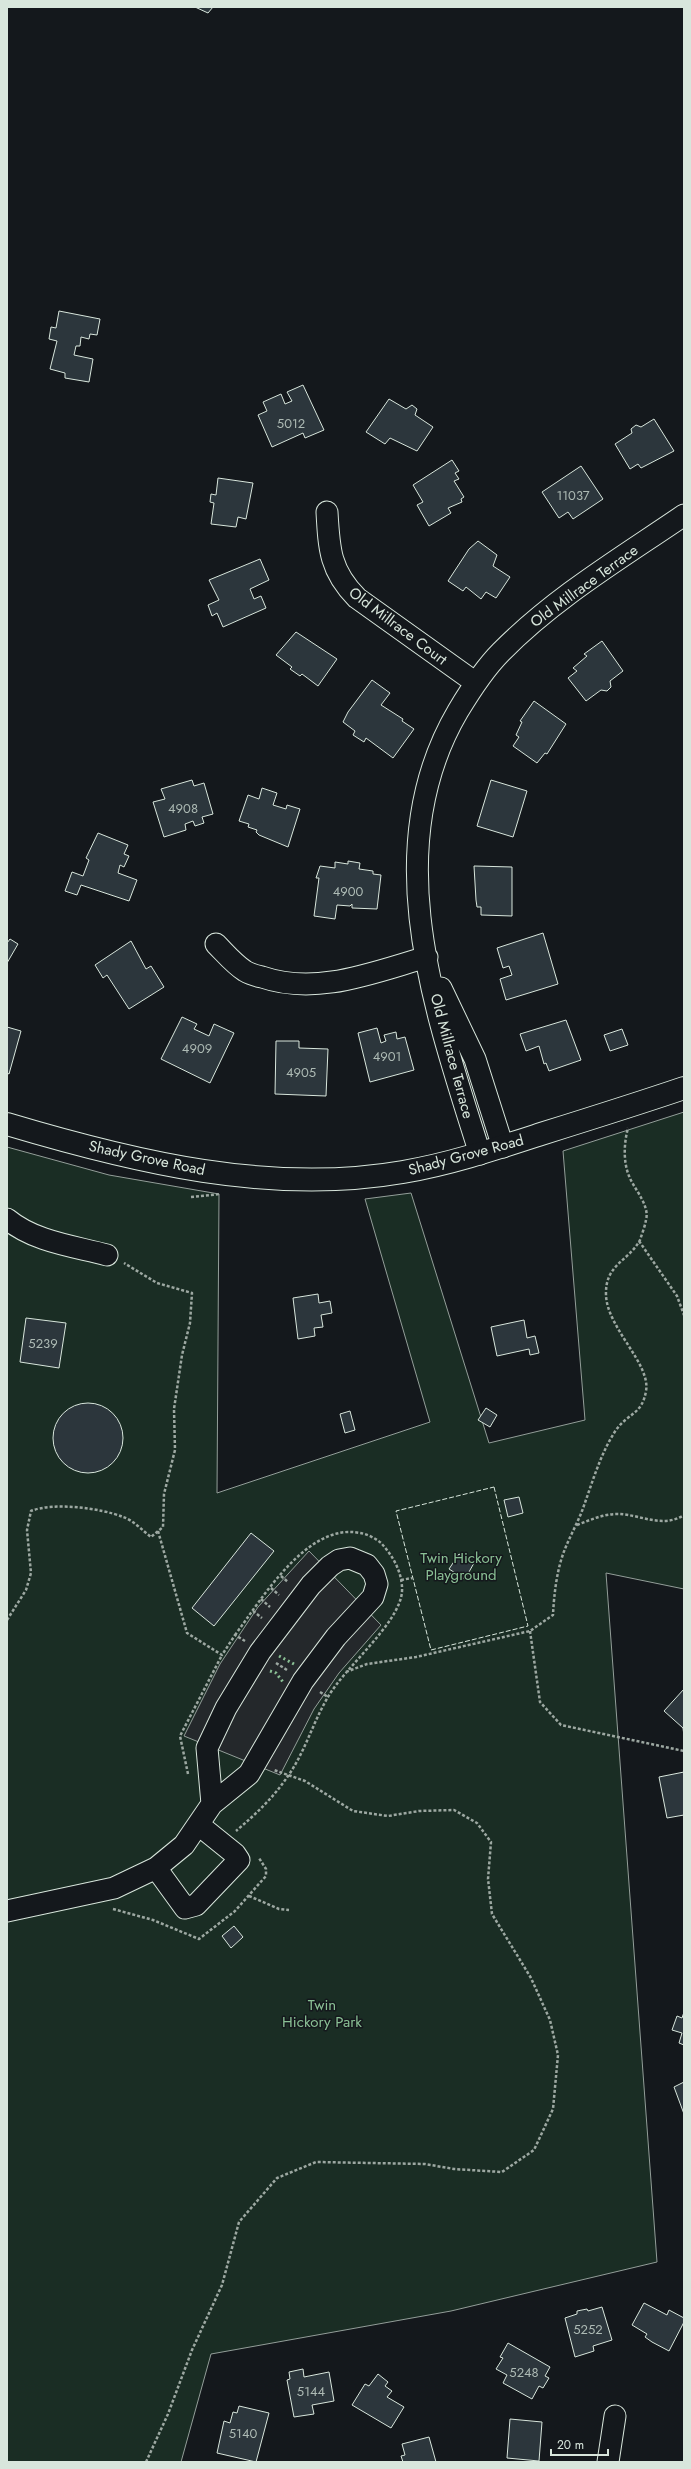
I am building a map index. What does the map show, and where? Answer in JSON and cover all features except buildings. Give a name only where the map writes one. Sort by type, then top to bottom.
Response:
[{"type":"main road","name":"Shady Grove Road","points":[[7,1124],[106,1150],[190,1168],[260,1178],[349,1179],[402,1172],[480,1154],[684,1088]]},
{"type":"street","name":"Old Millrace Court","points":[[327,512],[328,539],[333,566],[342,584],[357,598],[476,683]]},
{"type":"street","name":"Old Millrace Terrace","points":[[480,1154],[444,1039],[417,907],[415,866],[418,827],[433,764],[451,724],[476,683],[499,654],[558,602],[684,515]]},
{"type":"street","points":[[216,944],[246,972],[270,980],[295,985],[324,984],[353,978],[427,957]]},
{"type":"street","name":"Old Millrace Terrace","points":[[427,957],[475,1059],[502,1147]]},
{"type":"street","points":[[7,1219],[22,1231],[41,1238],[107,1255]]},
{"type":"street","points":[[7,1911],[114,1888],[156,1868],[184,1845],[212,1804],[244,1779],[256,1764],[276,1725],[303,1681],[336,1637],[373,1596],[377,1584],[374,1574],[367,1565],[359,1560],[350,1558],[339,1560],[311,1585],[260,1652],[230,1702],[207,1748],[212,1804]]},
{"type":"street","points":[[156,1868],[185,1908],[196,1905],[239,1860],[235,1854],[199,1824]]},
{"type":"street","points":[[608,2462],[615,2416]]},
{"type":"path","points":[[346,1673],[367,1664],[416,1656],[530,1631],[553,1615],[553,1599],[564,1551],[577,1525],[604,1453],[617,1429],[643,1406],[647,1388],[638,1361],[609,1313],[606,1295],[607,1279],[612,1269],[639,1241],[647,1218],[641,1198],[629,1176],[625,1158],[628,1128]]},
{"type":"path","points":[[639,1241],[677,1296],[684,1315]]},
{"type":"path","points":[[7,1620],[26,1590],[31,1573],[27,1530],[31,1511],[44,1506],[68,1506],[124,1517],[151,1537],[163,1527],[164,1494],[175,1450],[174,1409],[182,1355],[190,1323],[192,1293],[157,1283],[133,1267],[107,1255]]},
{"type":"path","points":[[577,1525],[596,1518],[615,1514],[634,1514],[661,1522],[684,1515]]},
{"type":"path","points":[[158,1531],[187,1633],[222,1655],[235,1635],[289,1565],[304,1550],[327,1536],[354,1531],[366,1534],[378,1541],[396,1563],[401,1580],[402,1591],[397,1610],[328,1697],[290,1774],[265,1807],[233,1834]]},
{"type":"path","points":[[401,1580],[412,1578]]},
{"type":"path","points":[[530,1631],[540,1702],[561,1725],[684,1751]]},
{"type":"path","points":[[235,1635],[246,1642]]},
{"type":"path","points":[[273,1661],[289,1671]]},
{"type":"path","points":[[146,2462],[168,2414],[192,2350],[222,2285],[239,2222],[277,2178],[316,2162],[425,2164],[454,2169],[502,2172],[534,2150],[554,2109],[558,2055],[550,2020],[531,1978],[492,1914],[488,1879],[491,1842],[477,1823],[454,1810],[419,1811],[388,1816],[353,1811],[305,1781],[290,1774],[256,1764]]},
{"type":"path","points":[[108,1908],[153,1920],[199,1939],[235,1911],[266,1876],[266,1868],[254,1852]]},
{"type":"path","points":[[249,1896],[279,1909],[289,1910]]},
{"type":"green space","name":"Twin Hickory Park","points":[[684,1112],[684,1589],[606,1573],[657,2262],[451,2311],[211,2354],[181,2462],[7,2462],[7,1147],[109,1175],[219,1194],[217,1493],[430,1422],[365,1199],[411,1193],[489,1443],[585,1420],[563,1151]]},
{"type":"shaded area","points":[[309,1551],[381,1625],[339,1673],[314,1709],[280,1775],[184,1736],[220,1664],[258,1607]]},
{"type":"hedge","points":[[279,1656],[294,1664]]},
{"type":"hedge","points":[[270,1671],[276,1673],[283,1682]]},
{"type":"fence","points":[[494,1487],[528,1626],[431,1650],[396,1511],[494,1487]]},
{"type":"park label","name":"Twin Hickory Playground","points":[[461,1566]]}]
